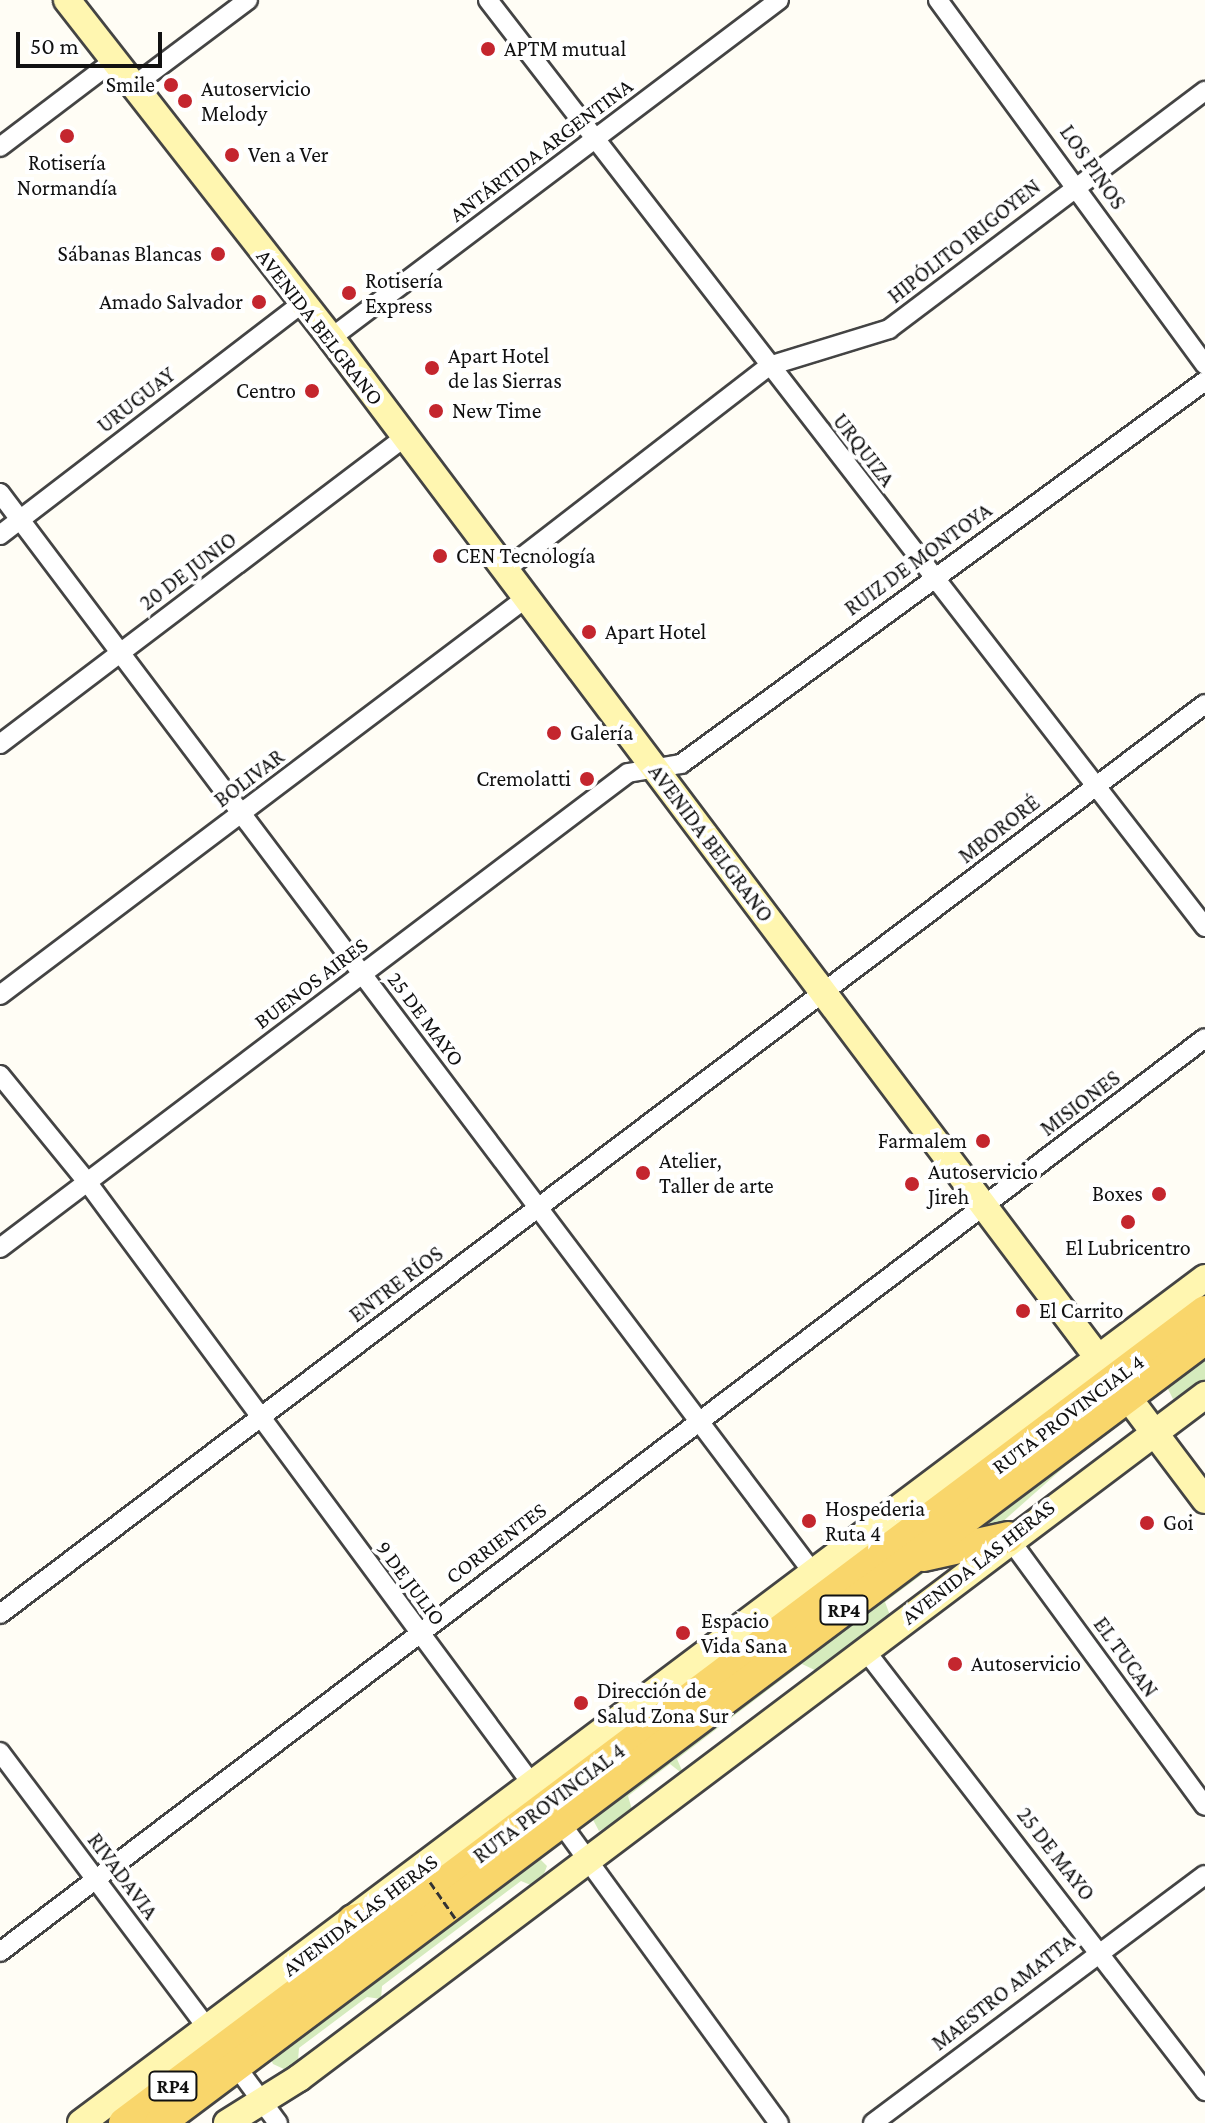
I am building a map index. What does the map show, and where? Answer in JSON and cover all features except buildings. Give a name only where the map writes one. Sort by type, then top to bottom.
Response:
[{"type":"main road","name":"AVENIDA BELGRANO","points":[[67,0],[112,62],[331,338],[1205,1500]]},
{"type":"main road","name":"AVENIDA LAS HERAS","points":[[81,2123],[222,2048],[353,1920],[547,1804],[814,1574],[1113,1379],[1205,1278]]},
{"type":"main road","name":"RUTA PROVINCIAL 4","points":[[160,2123],[222,2048],[1205,1311]]},
{"type":"main road","name":"RUTA PROVINCIAL 4","points":[[124,2123],[423,1893],[547,1804],[914,1558],[1113,1379],[1205,1339]]},
{"type":"main road","name":"AVENIDA LAS HERAS","points":[[227,2123],[588,1859],[865,1650],[1008,1537],[1155,1434],[1205,1395]]},
{"type":"main road","points":[[914,1558],[1008,1537]]},
{"type":"main road","points":[[353,1920],[423,1893]]},
{"type":"street","points":[[132,87],[248,0]]},
{"type":"street","name":"URQUIZA","points":[[488,0],[932,578],[1205,927]]},
{"type":"street","name":"ANTÁRTIDA ARGENTINA","points":[[331,338],[779,0]]},
{"type":"street","name":"LOS PINOS","points":[[938,0],[1077,185],[1205,365]]},
{"type":"street","points":[[0,147],[112,62]]},
{"type":"street","name":"HIPÓLITO IRIGOYEN","points":[[505,570],[769,366],[889,329],[1205,91]]},
{"type":"street","name":"URUGUAY","points":[[0,535],[302,303]]},
{"type":"street","name":"RUIZ DE MONTOYA","points":[[657,771],[681,764],[1205,381]]},
{"type":"street","name":"20 DE JUNIO","points":[[0,744],[405,437]]},
{"type":"street","name":"25 DE MAYO","points":[[0,493],[118,654],[243,812],[814,1574]]},
{"type":"street","name":"BOLIVAR","points":[[0,995],[526,598]]},
{"type":"street","name":"MBORORÉ","points":[[823,994],[1093,786],[1205,704]]},
{"type":"street","name":"BUENOS AIRES","points":[[0,1248],[628,773],[657,771]]},
{"type":"street","name":"ENTRE RÍOS","points":[[0,1614],[537,1206],[823,994]]},
{"type":"street","name":"MISIONES","points":[[984,1206],[1205,1038]]},
{"type":"street","name":"9 DE JULIO","points":[[0,1075],[88,1183],[257,1420],[588,1859],[779,2123]]},
{"type":"street","name":"CORRIENTES","points":[[0,1952],[418,1631],[984,1206]]},
{"type":"street","name":"EL TUCAN","points":[[1008,1537],[1205,1806]]},
{"type":"street","name":"25 DE MAYO","points":[[865,1650],[1099,1948],[1205,2091]]},
{"type":"street","name":"RIVADAVIA","points":[[0,1752],[262,2100]]},
{"type":"street","name":"MAESTRO AMATTA","points":[[873,2123],[1099,1948],[1205,1875]]},
{"type":"street","points":[[262,2100],[278,2123]]},
{"type":"path","points":[[423,1893],[455,1918]]},
{"type":"green space","points":[[1205,1348],[1205,1385],[1173,1399],[1165,1383]]},
{"type":"green space","points":[[1106,1430],[991,1532],[964,1530]]},
{"type":"green space","points":[[973,1549],[956,1568],[936,1564],[885,1602],[891,1618],[819,1672],[802,1664],[677,1759],[684,1775],[670,1764],[628,1796],[633,1813],[599,1831],[591,1816],[925,1560]]},
{"type":"green space","points":[[537,1856],[547,1866],[542,1879],[533,1886],[521,1881],[382,1986],[381,1999],[367,1997],[299,2048],[298,2061],[286,2070],[273,2064],[270,2057]]},
{"type":"place","name":"APTM mutual","points":[[488,49]]},
{"type":"place","name":"Smile","points":[[171,85]]},
{"type":"place","name":"Autoservicio Melody","points":[[185,101]]},
{"type":"place","name":"Rotisería Normandía","points":[[67,136]]},
{"type":"place","name":"Ven a Ver","points":[[232,155]]},
{"type":"place","name":"Sábanas Blancas","points":[[218,254]]},
{"type":"place","name":"Rotisería Express","points":[[349,293]]},
{"type":"place","name":"Amado Salvador","points":[[259,302]]},
{"type":"place","name":"Apart Hotel de las Sierras","points":[[432,368]]},
{"type":"place","name":"Centro","points":[[312,391]]},
{"type":"place","name":"New Time","points":[[436,411]]},
{"type":"place","name":"CEN Tecnología","points":[[440,556]]},
{"type":"place","name":"Apart Hotel","points":[[589,632]]},
{"type":"place","name":"Galería","points":[[554,733]]},
{"type":"place","name":"Cremolatti","points":[[587,779]]},
{"type":"place","name":"Farmalem","points":[[983,1141]]},
{"type":"place","name":"Atelier, Taller de arte","points":[[643,1173]]},
{"type":"place","name":"Autoservicio Jireh","points":[[912,1184]]},
{"type":"place","name":"Boxes","points":[[1159,1194]]},
{"type":"place","name":"El Lubricentro","points":[[1128,1222]]},
{"type":"place","name":"El Carrito","points":[[1023,1311]]},
{"type":"place","name":"Hospederia Ruta 4","points":[[809,1521]]},
{"type":"place","name":"Goi","points":[[1147,1523]]},
{"type":"place","name":"Espacio Vida Sana","points":[[683,1633]]},
{"type":"place","name":"Autoservicio","points":[[955,1664]]},
{"type":"place","name":"Dirección de Salud Zona Sur","points":[[581,1703]]}]
